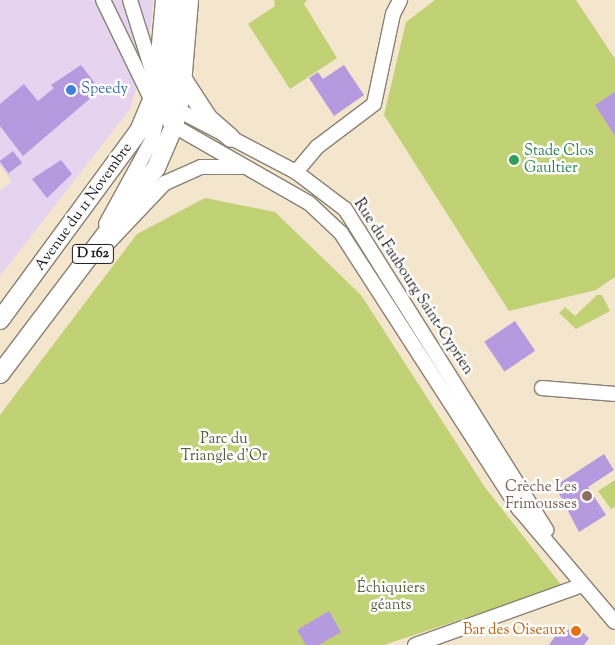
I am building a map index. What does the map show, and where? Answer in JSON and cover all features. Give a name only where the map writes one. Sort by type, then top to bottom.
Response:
[{"type":"main road","name":"D 162","points":[[0,374],[156,168],[168,105],[165,0]]},
{"type":"main road","name":"D 162","points":[[168,105],[182,78],[189,0]]},
{"type":"main road","points":[[182,78],[203,112],[230,138]]},
{"type":"main road","name":"Avenue du 11 Novembre","points":[[0,320],[115,169],[168,105]]},
{"type":"street","points":[[103,0],[168,105]]},
{"type":"street","points":[[130,0],[168,105]]},
{"type":"street","points":[[168,105],[174,0]]},
{"type":"street","points":[[296,172],[317,147],[374,104],[393,14],[400,0]]},
{"type":"street","name":"Rue du Faubourg Saint-Cyprien","points":[[168,105],[296,172],[345,209],[530,501],[555,548]]},
{"type":"street","name":"Rue du Faubourg Saint-Cyprien","points":[[168,105],[247,168],[309,203],[341,233],[519,509],[555,548],[583,586],[615,622]]},
{"type":"street","points":[[75,277],[165,183],[201,167],[225,164],[247,168]]},
{"type":"street","points":[[542,388],[615,394]]},
{"type":"street","points":[[415,645],[583,586]]},
{"type":"shaded area","points":[[0,0],[153,0],[149,45],[130,109],[0,276],[0,191],[12,181],[0,165]]},
{"type":"green space","points":[[274,0],[307,0],[304,4],[337,58],[290,89],[248,24],[275,6]]},
{"type":"green space","name":"Stade Clos Gaultier","points":[[435,0],[576,0],[615,59],[615,277],[596,290],[509,311],[384,115],[406,22]]},
{"type":"green space","name":"Parc du Triangle d'Or","points":[[205,198],[275,212],[361,295],[484,486],[562,586],[384,645],[0,645],[0,415],[137,234]]},
{"type":"green space","points":[[597,295],[602,295],[610,311],[576,329],[559,313],[565,307],[575,316]]},
{"type":"green space","points":[[615,480],[615,507],[611,509],[598,491]]},
{"type":"building","points":[[81,65],[100,90],[23,156],[0,126],[0,104],[24,84],[38,101],[54,88],[51,85]]},
{"type":"building","points":[[344,65],[364,95],[334,116],[309,78],[318,72],[323,79]]},
{"type":"building","points":[[615,92],[615,136],[595,105]]},
{"type":"building","points":[[13,151],[22,163],[8,173],[0,161]]},
{"type":"building","points":[[61,160],[72,174],[47,198],[32,179]]},
{"type":"building","points":[[515,321],[535,351],[504,372],[484,342]]},
{"type":"building","points":[[604,454],[614,470],[588,487],[606,515],[579,532],[555,486]]},
{"type":"building","points":[[329,611],[341,632],[319,645],[306,645],[297,630]]},
{"type":"building","points":[[574,625],[589,638],[584,645],[549,645],[558,632],[562,635]]},
{"type":"place","name":"Speedy","points":[[71,90]]},
{"type":"place","name":"Stade Clos Gaultier","points":[[514,160]]},
{"type":"place","name":"Crèche Les Frimousses","points":[[587,496]]},
{"type":"place","name":"Bar des Oiseaux","points":[[576,631]]},
{"type":"park label","name":"Échiquiers géants","points":[[391,596]]}]
